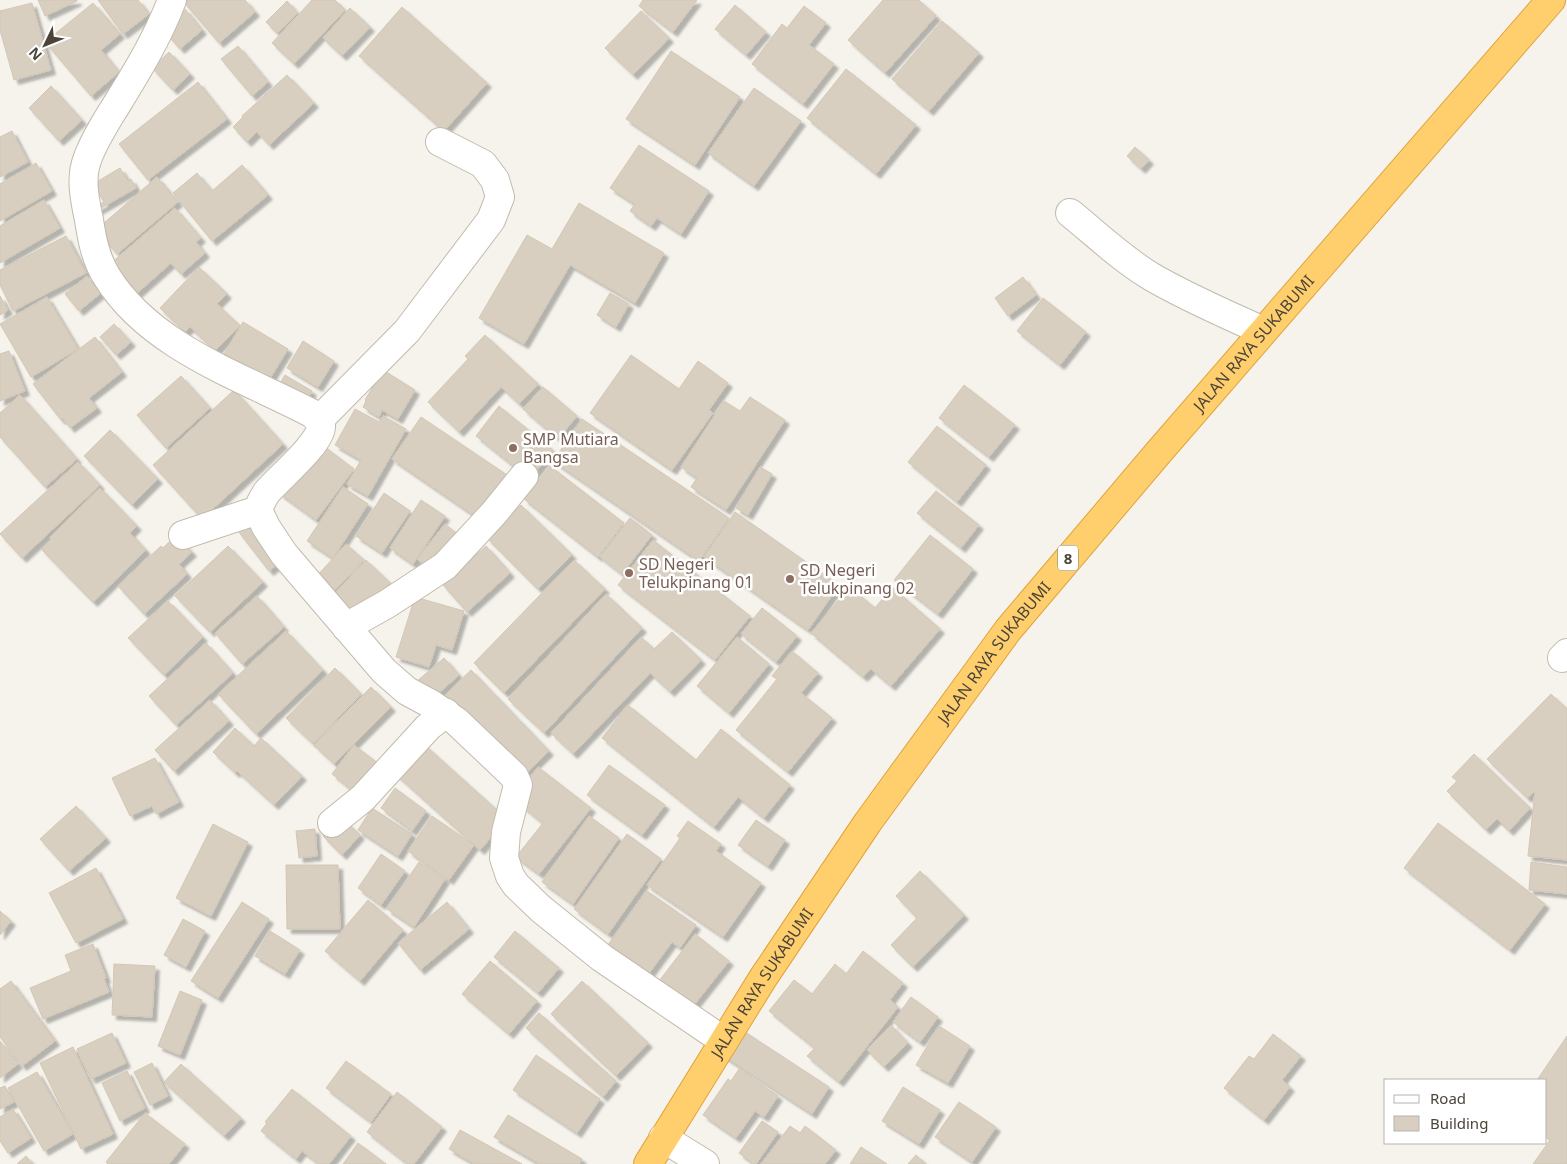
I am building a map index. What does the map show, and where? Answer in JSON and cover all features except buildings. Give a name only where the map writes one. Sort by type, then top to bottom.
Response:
[{"type":"highway","name":"JALAN RAYA SUKABUMI","points":[[648,1164],[763,978],[868,822],[1008,630],[1263,331],[1551,0]]},
{"type":"street","points":[[172,0],[161,30],[104,126],[86,161],[83,180],[85,201],[97,257],[106,276],[126,304],[160,332],[205,361],[313,414],[322,426],[321,432],[306,452],[268,491],[258,510],[183,535]]},
{"type":"street","points":[[319,420],[407,331],[491,220],[500,197],[495,180],[483,164],[440,142]]},
{"type":"street","points":[[1070,213],[1150,276],[1206,305],[1263,331]]},
{"type":"street","points":[[346,627],[387,604],[445,566],[524,476]]},
{"type":"street","points":[[258,510],[266,527],[284,554],[396,683],[456,721],[517,781],[504,848],[506,867],[516,885],[541,909],[602,958],[724,1041]]},
{"type":"street","points":[[332,823],[363,798],[428,727],[446,713]]},
{"type":"street","points":[[663,1138],[705,1164]]},
{"type":"place","name":"SMP Mutiara Bangsa","points":[[513,448]]},
{"type":"place","name":"SD Negeri Telukpinang 01","points":[[629,573]]},
{"type":"place","name":"SD Negeri Telukpinang 02","points":[[790,579]]}]
